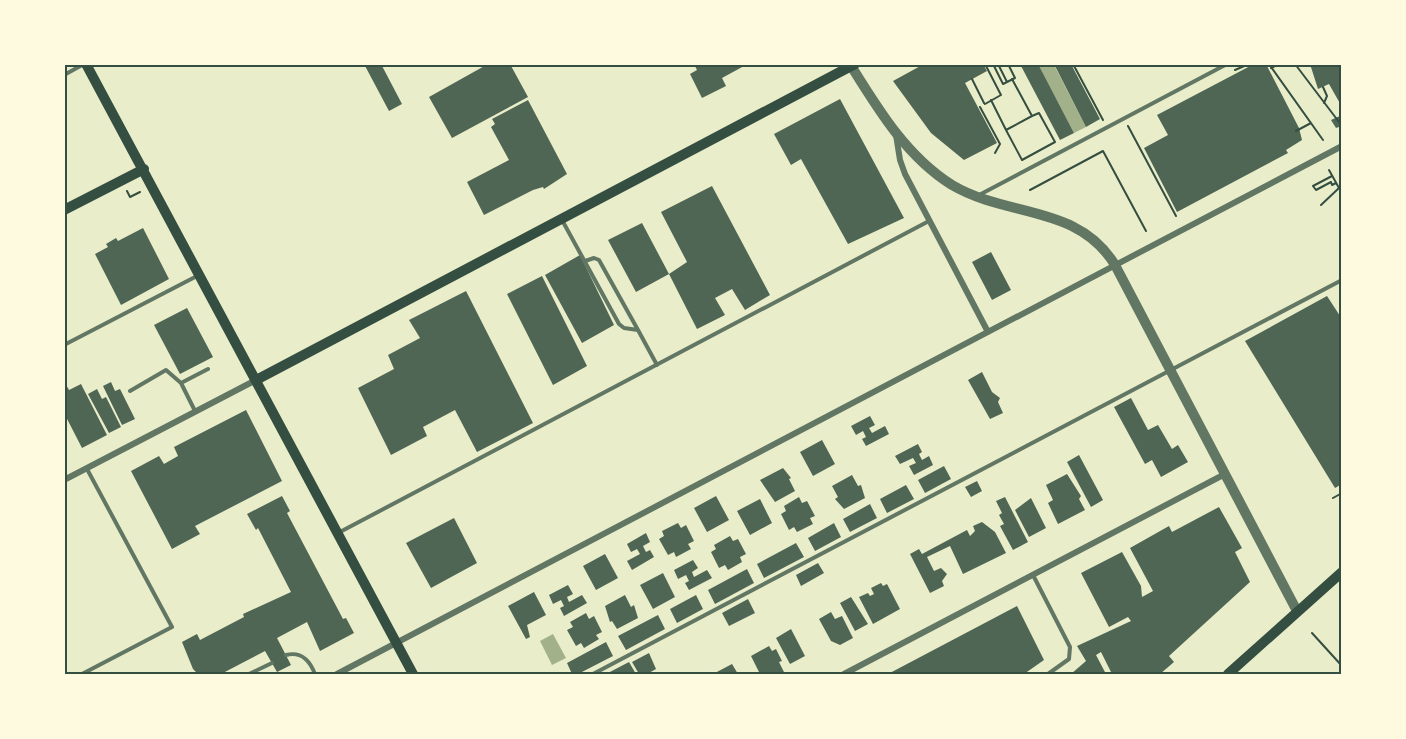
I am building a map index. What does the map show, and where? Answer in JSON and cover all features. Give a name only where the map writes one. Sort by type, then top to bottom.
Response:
[{"type":"main road","points":[[85,64],[144,169],[413,675]]},
{"type":"main road","points":[[256,380],[852,65]]},
{"type":"main road","points":[[64,210],[144,169]]},
{"type":"main road","points":[[1228,675],[1341,572]]},
{"type":"street","points":[[852,65],[896,134],[937,174],[976,197],[1012,209],[1050,216],[1076,226],[1101,244],[1115,265],[1298,611]]},
{"type":"street","points":[[896,134],[900,160],[929,221],[988,332]]},
{"type":"street","points":[[337,675],[1341,146]]},
{"type":"street","points":[[64,480],[256,380]]},
{"type":"street","points":[[844,675],[1225,474]]},
{"type":"lane","points":[[64,75],[85,64]]},
{"type":"lane","points":[[976,197],[1227,64]]},
{"type":"lane","points":[[562,219],[619,324],[624,328],[638,330]]},
{"type":"lane","points":[[338,533],[929,221]]},
{"type":"lane","points":[[585,261],[594,258],[599,260],[657,365]]},
{"type":"lane","points":[[64,345],[200,274]]},
{"type":"lane","points":[[593,675],[1341,280]]},
{"type":"lane","points":[[181,383],[208,369]]},
{"type":"lane","points":[[130,391],[166,370],[181,383],[195,412]]},
{"type":"lane","points":[[82,675],[172,627],[87,469]]},
{"type":"lane","points":[[1033,575],[1070,647],[1069,659],[1048,675]]},
{"type":"lane","points":[[286,655],[294,653],[304,657],[315,675]]},
{"type":"lane","points":[[249,675],[272,663]]},
{"type":"path","points":[[985,64],[1001,95],[979,107],[1000,144],[995,153]]},
{"type":"path","points":[[993,64],[1003,84],[1015,78],[1008,64]]},
{"type":"path","points":[[1001,64],[1007,82]]},
{"type":"path","points":[[1073,64],[1107,128]]},
{"type":"path","points":[[1232,64],[1236,71],[1249,64]]},
{"type":"path","points":[[1269,64],[1323,140]]},
{"type":"path","points":[[1271,68],[1279,64]]},
{"type":"path","points":[[1295,64],[1341,126]]},
{"type":"path","points":[[972,79],[985,104]]},
{"type":"path","points":[[1012,79],[1032,116]]},
{"type":"path","points":[[1323,87],[1327,96],[1324,103]]},
{"type":"path","points":[[992,100],[1006,130],[1022,160],[1055,142],[1039,112],[1006,130]]},
{"type":"path","points":[[1124,118],[1176,216]]},
{"type":"path","points":[[1296,131],[1311,123]]},
{"type":"path","points":[[1030,190],[1103,151],[1146,231]]},
{"type":"path","points":[[1321,205],[1339,188],[1329,170]]},
{"type":"path","points":[[1332,176],[1313,186],[1316,190],[1331,182],[1332,185],[1336,183]]},
{"type":"path","points":[[1333,498],[1341,493]]},
{"type":"path","points":[[1312,633],[1341,666]]},
{"type":"shaded area","points":[[1038,65],[1054,65],[1086,127],[1074,133]]},
{"type":"shaded area","points":[[553,634],[566,658],[552,665],[540,641]]},
{"type":"building","points":[[364,64],[381,64],[402,104],[389,111]]},
{"type":"building","points":[[488,64],[510,64],[528,97],[452,138],[429,97]]},
{"type":"building","points":[[694,64],[743,64],[744,66],[722,78],[726,86],[702,98],[690,74],[697,70]]},
{"type":"building","points":[[924,64],[983,64],[987,71],[965,83],[997,143],[964,160],[931,133],[893,81]]},
{"type":"building","points":[[1020,64],[1038,64],[1074,133],[1060,140]]},
{"type":"building","points":[[1054,64],[1071,64],[1100,119],[1086,127]]},
{"type":"building","points":[[1254,64],[1266,64],[1299,128],[1302,140],[1286,150],[1288,153],[1177,212],[1144,148],[1168,135],[1157,115]]},
{"type":"building","points":[[1310,64],[1342,64],[1342,107],[1329,84],[1318,89]]},
{"type":"building","points":[[840,99],[904,218],[848,244],[801,159],[791,165],[774,134]]},
{"type":"building","points":[[528,100],[567,174],[544,189],[543,187],[533,190],[484,215],[467,182],[509,160],[491,127],[495,124],[492,119]]},
{"type":"building","points":[[1342,115],[1342,126],[1336,128],[1331,120]]},
{"type":"building","points":[[712,186],[770,295],[745,310],[732,289],[715,298],[725,315],[697,329],[669,274],[687,262],[661,212]]},
{"type":"building","points":[[642,223],[669,274],[636,292],[608,240]]},
{"type":"building","points":[[143,228],[169,279],[121,305],[95,254],[108,247],[106,244],[116,238],[118,241]]},
{"type":"building","points":[[991,252],[1011,290],[992,300],[972,262]]},
{"type":"building","points":[[580,255],[614,325],[582,343],[545,275]]},
{"type":"building","points":[[542,276],[587,366],[553,385],[507,294]]},
{"type":"building","points":[[466,291],[533,423],[477,452],[455,410],[423,427],[427,436],[391,455],[358,388],[394,369],[388,355],[420,338],[409,320]]},
{"type":"building","points":[[1327,296],[1342,319],[1342,484],[1335,488],[1245,341]]},
{"type":"building","points":[[187,308],[213,357],[180,374],[154,325]]},
{"type":"building","points":[[982,372],[992,392],[1000,398],[998,402],[1003,413],[990,419],[968,380]]},
{"type":"building","points":[[64,381],[69,390],[81,384],[107,435],[82,448],[64,413]]},
{"type":"building","points":[[111,382],[115,391],[120,389],[135,419],[122,425],[103,386]]},
{"type":"building","points":[[97,389],[102,399],[106,397],[121,427],[109,433],[88,394]]},
{"type":"building","points":[[1131,398],[1148,430],[1158,425],[1172,449],[1178,445],[1188,462],[1161,477],[1152,460],[1145,464],[1114,407]]},
{"type":"building","points":[[246,410],[282,481],[195,526],[200,534],[172,549],[131,471],[159,456],[164,464],[178,456],[174,447]]},
{"type":"building","points":[[870,416],[875,425],[869,428],[872,433],[885,426],[889,434],[866,446],[862,439],[866,437],[863,431],[856,435],[851,426]]},
{"type":"building","points":[[822,440],[835,464],[813,476],[800,452]]},
{"type":"building","points":[[918,444],[922,452],[919,454],[922,460],[929,456],[933,465],[914,475],[909,466],[916,463],[913,458],[900,464],[895,456]]},
{"type":"building","points":[[1079,455],[1103,500],[1091,507],[1067,462]]},
{"type":"building","points":[[944,466],[951,479],[925,493],[918,480]]},
{"type":"building","points":[[783,468],[791,478],[789,479],[795,491],[775,502],[760,480]]},
{"type":"building","points":[[1067,474],[1081,496],[1079,499],[1085,510],[1058,524],[1048,503],[1053,500],[1046,485]]},
{"type":"building","points":[[852,475],[858,486],[861,485],[865,498],[844,509],[835,499],[838,497],[832,486]]},
{"type":"building","points":[[977,481],[982,491],[971,497],[965,487]]},
{"type":"building","points":[[906,485],[914,499],[887,513],[880,499]]},
{"type":"building","points":[[282,496],[290,511],[287,513],[343,619],[346,618],[354,633],[320,651],[307,622],[277,638],[291,665],[277,672],[265,651],[221,674],[198,674],[193,669],[182,642],[197,634],[200,640],[244,617],[243,614],[291,592],[258,528],[256,530],[247,514]]},
{"type":"building","points":[[716,496],[729,520],[707,532],[694,508]]},
{"type":"building","points":[[799,497],[802,503],[807,501],[815,516],[810,518],[813,524],[797,532],[794,527],[789,530],[781,514],[786,511],[784,506]]},
{"type":"building","points":[[1005,497],[1028,542],[1013,550],[1000,526],[1004,524],[996,501]]},
{"type":"building","points":[[1031,498],[1046,528],[1029,537],[1015,510]]},
{"type":"building","points":[[760,499],[772,523],[750,535],[737,511]]},
{"type":"building","points":[[870,504],[877,518],[850,532],[843,519]]},
{"type":"building","points":[[1219,507],[1242,548],[1235,552],[1250,582],[1169,656],[1174,662],[1160,674],[1112,674],[1101,652],[1096,655],[1106,674],[1071,674],[1086,661],[1077,646],[1131,621],[1128,617],[1109,627],[1081,573],[1122,552],[1141,586],[1142,597],[1153,591],[1130,548],[1169,526],[1172,532]]},
{"type":"building","points":[[454,518],[477,563],[431,588],[406,543]]},
{"type":"building","points":[[982,522],[995,532],[1006,553],[963,574],[950,546],[927,557],[934,571],[941,568],[947,574],[942,581],[944,586],[930,593],[910,554],[919,549],[922,554],[967,530],[970,536],[975,531],[973,526]]},
{"type":"building","points":[[678,523],[681,528],[686,525],[694,541],[688,544],[691,549],[676,557],[674,552],[668,555],[659,539],[664,536],[662,531]]},
{"type":"building","points":[[834,523],[841,537],[815,551],[808,538]]},
{"type":"building","points":[[646,533],[650,542],[643,546],[646,552],[650,550],[654,557],[632,570],[627,561],[640,554],[637,549],[631,552],[627,544]]},
{"type":"building","points":[[730,536],[733,541],[738,539],[746,554],[740,557],[742,562],[728,570],[725,565],[719,568],[711,552],[716,549],[714,545]]},
{"type":"building","points":[[796,543],[804,557],[764,578],[757,564]]},
{"type":"building","points":[[605,554],[618,578],[596,590],[583,566]]},
{"type":"building","points":[[693,560],[698,568],[692,572],[694,577],[707,570],[712,578],[689,590],[685,583],[689,581],[686,575],[678,579],[674,570]]},
{"type":"building","points":[[818,563],[824,573],[801,586],[796,575]]},
{"type":"building","points":[[747,569],[754,583],[715,604],[708,590]]},
{"type":"building","points":[[663,573],[675,597],[653,609],[640,585]]},
{"type":"building","points":[[881,583],[883,586],[887,584],[900,609],[873,624],[859,597],[868,593],[870,596],[874,594],[871,588]]},
{"type":"building","points":[[568,585],[573,594],[567,597],[569,602],[582,595],[587,603],[564,616],[560,608],[564,606],[561,600],[553,604],[549,595]]},
{"type":"building","points":[[534,592],[546,615],[527,625],[530,637],[526,639],[508,606]]},
{"type":"building","points":[[625,595],[631,607],[634,605],[638,618],[617,629],[612,621],[610,622],[605,606]]},
{"type":"building","points":[[696,595],[703,609],[677,623],[670,609]]},
{"type":"building","points":[[851,597],[868,624],[855,631],[840,603]]},
{"type":"building","points":[[748,599],[755,613],[729,626],[722,613]]},
{"type":"building","points":[[1017,606],[1044,660],[1024,674],[888,674]]},
{"type":"building","points":[[831,612],[835,619],[842,616],[853,638],[840,645],[831,641],[819,619]]},
{"type":"building","points":[[586,613],[589,619],[594,616],[602,632],[596,635],[599,639],[584,648],[581,643],[576,646],[567,630],[573,627],[570,622]]},
{"type":"building","points":[[658,615],[665,629],[626,650],[618,636]]},
{"type":"building","points":[[791,629],[805,656],[790,664],[776,638]]},
{"type":"building","points":[[606,642],[613,656],[578,674],[572,674],[567,663]]},
{"type":"building","points":[[769,646],[772,651],[776,649],[784,672],[760,674],[751,656]]},
{"type":"building","points":[[649,653],[656,669],[647,674],[639,674],[632,662]]},
{"type":"building","points":[[629,662],[636,674],[606,674]]},
{"type":"building","points":[[732,664],[738,674],[713,674]]}]
